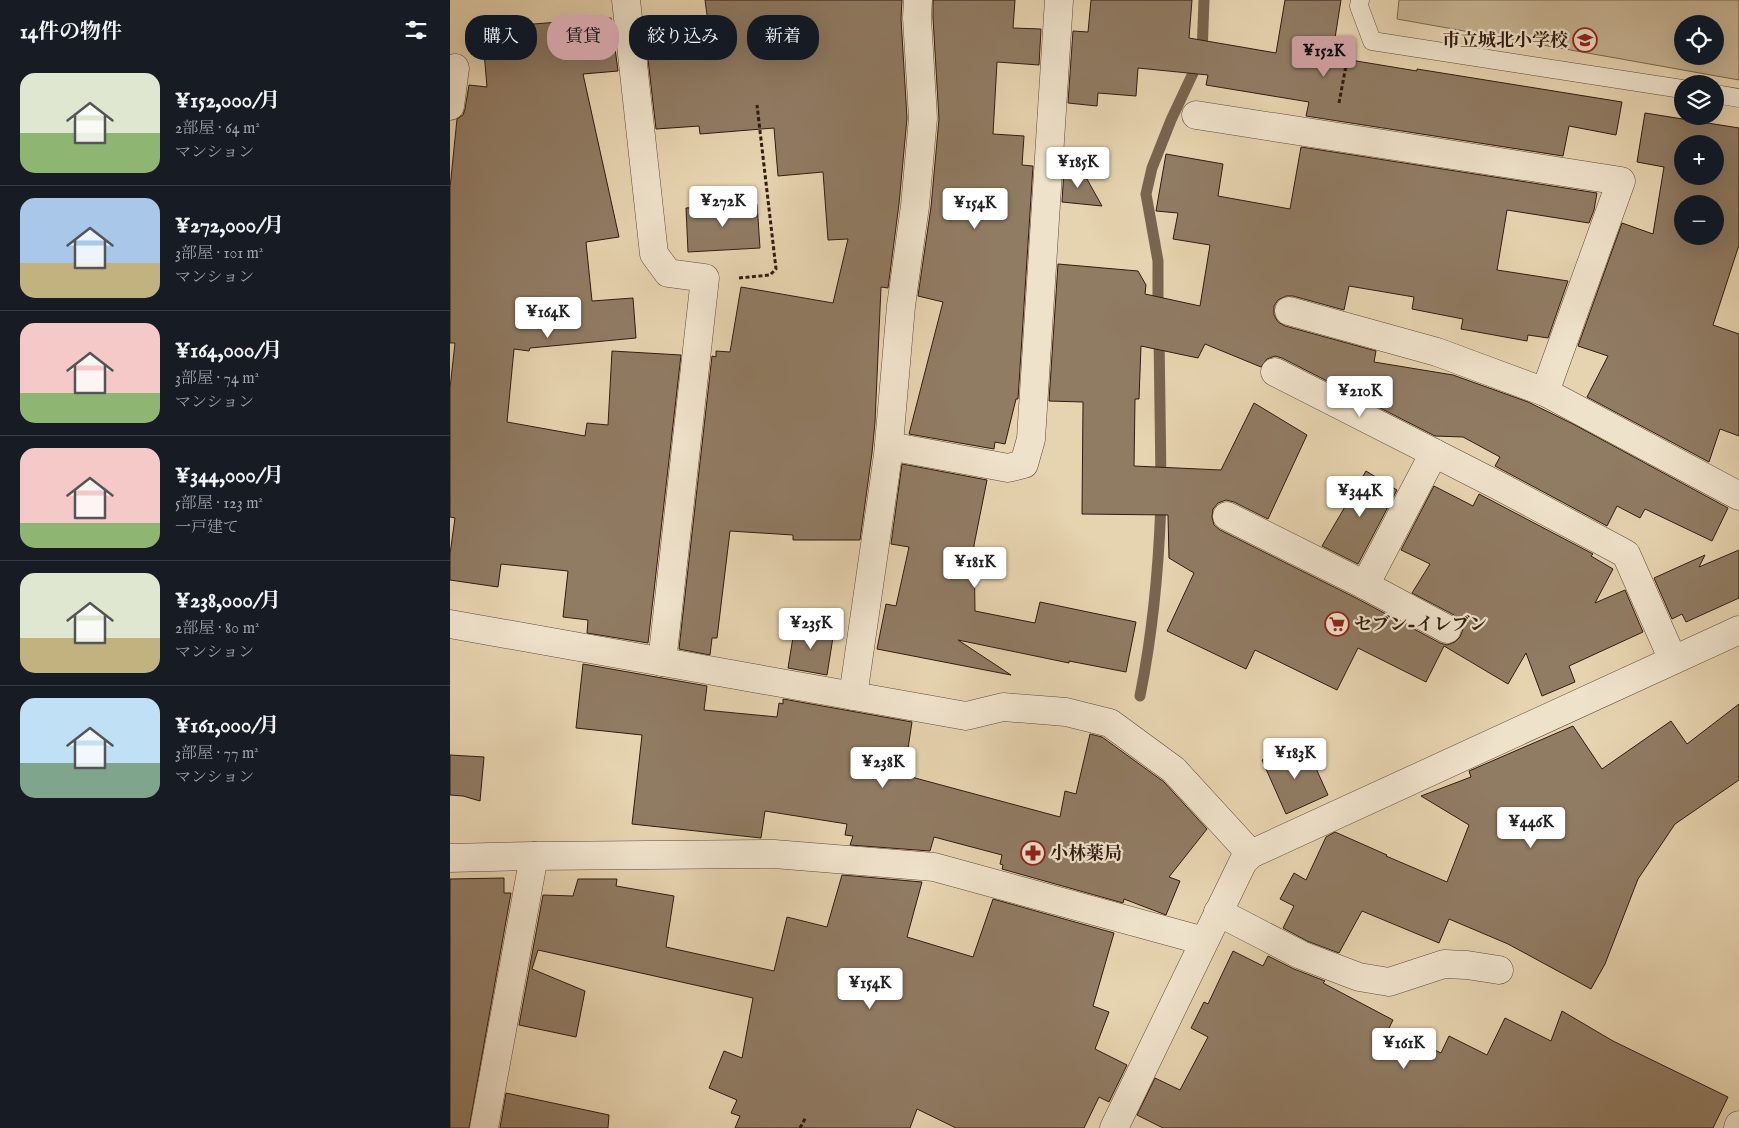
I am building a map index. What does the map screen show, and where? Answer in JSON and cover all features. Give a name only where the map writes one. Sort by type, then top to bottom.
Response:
[{"type":"street","points":[[626,0],[654,254],[668,273],[705,278],[662,662]]},
{"type":"street","points":[[853,696],[889,446],[901,306],[915,206],[923,118],[917,18],[918,0]]},
{"type":"street","points":[[889,446],[1008,468],[1024,464],[1032,429],[1059,0]]},
{"type":"street","points":[[450,106],[455,68]]},
{"type":"street","points":[[1196,115],[1621,181],[1545,392]]},
{"type":"street","points":[[1289,310],[1437,352],[1545,392],[1739,496]]},
{"type":"street","points":[[1275,372],[1626,554],[1673,660]]},
{"type":"street","points":[[1365,585],[1434,453]]},
{"type":"street","points":[[1226,516],[1365,585],[1447,629]]},
{"type":"street","points":[[450,624],[966,716],[1003,707],[1066,712],[1110,723],[1174,770],[1251,854]]},
{"type":"street","points":[[1114,1128],[1243,862],[1251,854],[1739,630]]},
{"type":"street","points":[[450,858],[774,854],[934,867],[1204,942]]},
{"type":"street","points":[[484,1128],[534,856]]},
{"type":"street","points":[[1218,912],[1301,955],[1359,977],[1389,982],[1444,964],[1467,965],[1499,970]]},
{"type":"lane","points":[[1360,0],[1359,6],[1372,41],[1674,88]]},
{"type":"lane","points":[[1724,96],[1739,98]]},
{"type":"path","points":[[1333,136],[1349,52],[1371,36]]},
{"type":"path","points":[[705,278],[750,278],[770,275],[776,269],[757,105]]},
{"type":"path","points":[[800,1128],[806,1117]]},
{"type":"shaded area","name":"市立城北小学校","points":[[1399,0],[1739,0],[1739,80],[1724,77],[1724,75],[1711,75],[1397,19]]},
{"type":"building","points":[[705,0],[902,0],[901,19],[907,118],[899,204],[888,288],[881,287],[875,422],[860,540],[793,540],[793,535],[730,531],[717,638],[712,638],[710,655],[679,649],[712,356],[716,357],[716,351],[730,352],[741,287],[833,303],[848,239],[828,240],[823,172],[778,176],[774,128],[700,134],[699,126],[656,129],[648,60],[737,60],[737,15],[707,15]]},
{"type":"building","points":[[933,0],[1015,0],[1013,28],[1041,29],[1039,65],[997,62],[993,134],[1024,136],[1022,165],[1033,166],[1018,399],[1016,399],[1005,444],[995,442],[994,449],[909,434],[943,302],[918,296],[931,207],[939,119]]},
{"type":"building","points":[[1091,0],[1192,0],[1189,38],[1276,53],[1285,0],[1341,0],[1332,57],[1622,102],[1616,135],[1569,126],[1563,156],[1306,116],[1309,102],[1206,85],[1208,75],[1138,68],[1136,96],[1098,93],[1097,106],[1068,103],[1073,31],[1088,32]]},
{"type":"building","points":[[547,23],[547,60],[617,60],[618,71],[583,74],[619,237],[586,242],[592,301],[633,298],[636,338],[530,348],[529,351],[514,349],[507,422],[585,436],[587,423],[608,425],[612,351],[681,355],[648,643],[587,633],[588,620],[563,617],[568,571],[501,564],[498,587],[450,580],[450,554],[455,518],[450,517],[450,388],[455,343],[450,343],[450,188],[457,119],[463,115],[469,85],[487,87],[485,60],[537,60],[537,24]]},
{"type":"building","points":[[1645,113],[1674,118],[1674,125],[1720,125],[1739,128],[1739,245],[1713,325],[1739,334],[1739,436],[1720,429],[1709,462],[1587,397],[1608,356],[1578,346],[1622,223],[1653,234],[1664,167],[1637,162]]},
{"type":"building","points":[[1301,147],[1597,193],[1589,223],[1507,210],[1497,270],[1568,281],[1548,338],[1528,335],[1527,341],[1461,329],[1463,319],[1412,309],[1414,297],[1349,286],[1344,310],[1293,296],[1286,296],[1278,300],[1274,306],[1274,315],[1278,322],[1285,326],[1376,351],[1374,362],[1453,375],[1528,402],[1573,424],[1728,508],[1712,541],[1645,509],[1640,518],[1617,506],[1607,526],[1495,466],[1500,457],[1463,437],[1435,436],[1282,358],[1275,356],[1267,359],[1261,367],[1205,344],[1198,358],[1141,346],[1139,399],[1135,399],[1134,466],[1221,470],[1254,403],[1307,435],[1268,519],[1226,500],[1218,503],[1213,509],[1214,525],[1220,530],[1447,645],[1455,642],[1460,637],[1463,629],[1460,621],[1454,615],[1412,593],[1430,564],[1401,550],[1434,486],[1473,506],[1479,494],[1593,554],[1591,556],[1613,569],[1595,603],[1625,590],[1643,632],[1569,666],[1575,682],[1542,696],[1526,653],[1508,684],[1444,646],[1426,682],[1358,648],[1337,690],[1255,650],[1246,669],[1167,631],[1194,573],[1169,558],[1168,515],[1082,514],[1083,402],[1049,401],[1058,264],[1138,271],[1146,285],[1145,294],[1200,306],[1210,245],[1173,239],[1178,213],[1156,211],[1166,154],[1223,164],[1218,196],[1290,209]]},
{"type":"building","points":[[1064,169],[1083,172],[1102,206],[1062,202]]},
{"type":"building","points":[[757,204],[760,248],[688,252],[686,208]]},
{"type":"building","points":[[902,464],[987,480],[974,545],[975,611],[1035,623],[1040,602],[1136,622],[1126,672],[1069,661],[1069,663],[958,640],[1011,675],[877,649],[886,604],[896,606],[909,547],[891,544]]},
{"type":"building","points":[[1366,471],[1397,490],[1358,564],[1322,546]]},
{"type":"building","points":[[1739,550],[1739,598],[1686,622],[1682,614],[1672,619],[1654,578],[1705,555],[1699,567]]},
{"type":"building","points":[[795,625],[834,631],[827,675],[788,668]]},
{"type":"building","points":[[583,664],[707,686],[704,710],[777,717],[779,703],[783,704],[783,699],[912,722],[904,775],[1060,817],[1065,791],[1076,794],[1090,734],[1102,737],[1164,782],[1207,829],[1169,877],[1180,881],[1166,915],[1124,899],[1123,903],[1002,869],[1003,865],[1000,864],[1002,855],[934,837],[930,851],[850,845],[853,836],[845,835],[847,824],[765,811],[761,838],[632,824],[642,735],[576,728]]},
{"type":"building","points":[[1739,704],[1739,780],[1675,824],[1638,879],[1605,964],[1591,989],[1508,944],[1449,919],[1439,943],[1362,911],[1339,953],[1307,941],[1283,928],[1294,906],[1280,899],[1294,873],[1306,880],[1326,837],[1335,832],[1447,882],[1469,825],[1421,796],[1471,777],[1469,771],[1573,726],[1602,769],[1671,721],[1687,744]]},
{"type":"building","points":[[1290,747],[1296,759],[1309,753],[1328,795],[1286,814],[1262,760]]},
{"type":"building","points":[[450,755],[484,757],[480,801],[463,796],[450,795]]},
{"type":"building","points":[[842,875],[922,882],[907,937],[973,957],[993,899],[1114,933],[1093,1006],[1109,1012],[1095,1049],[1127,1065],[1109,1102],[1099,1097],[1084,1128],[956,1128],[917,1109],[910,1128],[735,1128],[740,1116],[731,1113],[737,1100],[709,1088],[724,1051],[742,1058],[753,998],[538,950],[532,969],[585,991],[576,1037],[519,1025],[543,895],[573,896],[578,879],[617,879],[616,886],[674,896],[666,947],[774,971],[787,917],[827,927]]},
{"type":"building","points":[[504,878],[504,893],[511,893],[469,1128],[450,1128],[450,879]]},
{"type":"building","points":[[1233,951],[1263,966],[1268,956],[1325,981],[1323,983],[1393,1020],[1389,1028],[1441,1053],[1449,1036],[1487,1055],[1505,1018],[1551,1041],[1562,1011],[1613,1041],[1728,1097],[1713,1128],[1163,1128],[1137,1115],[1155,1078],[1180,1090],[1208,1037],[1191,1028],[1204,1002],[1208,1004]]},
{"type":"building","points":[[506,1093],[609,1115],[608,1128],[500,1128]]},
{"type":"waterway","points":[[1158,311],[1158,261],[1146,194],[1152,168],[1171,120],[1202,54],[1204,0]]},
{"type":"waterway","points":[[1159,335],[1161,481]]},
{"type":"waterway","points":[[1140,696],[1155,598],[1161,500]]},
{"type":"place","name":"市立城北小学校","points":[[1585,40]]},
{"type":"place","name":"セブン-イレブン","points":[[1337,624]]},
{"type":"place","name":"小林薬局","points":[[1033,853]]}]
